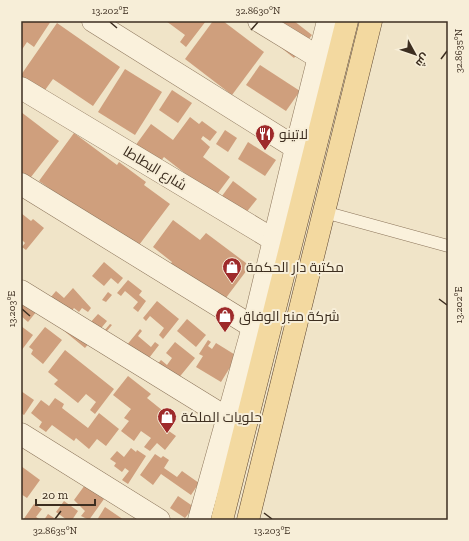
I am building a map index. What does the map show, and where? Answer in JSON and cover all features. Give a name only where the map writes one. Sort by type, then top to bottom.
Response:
[{"type":"main road","points":[[222,520],[282,243],[347,21]]},
{"type":"main road","points":[[248,520],[371,21]]},
{"type":"street","points":[[93,21],[296,148]]},
{"type":"street","points":[[259,21],[318,57]]},
{"type":"street","points":[[199,520],[253,327],[282,243],[296,148],[328,21]]},
{"type":"street","name":"شارع البطاطا","points":[[21,88],[282,243]]},
{"type":"street","points":[[21,184],[253,327]]},
{"type":"street","points":[[21,291],[227,418]]},
{"type":"street","points":[[21,434],[159,520]]},
{"type":"lane","points":[[324,212],[448,246]]},
{"type":"building","points":[[21,21],[51,21],[34,47],[27,42],[21,51]]},
{"type":"building","points":[[166,21],[206,21],[186,47],[180,42],[185,35]]},
{"type":"building","points":[[213,21],[223,21],[264,52],[232,95],[185,59]]},
{"type":"building","points":[[274,21],[294,21],[312,35],[294,58],[264,34]]},
{"type":"building","points":[[57,23],[120,67],[93,106],[53,79],[40,97],[21,84],[21,75]]},
{"type":"building","points":[[260,65],[300,91],[286,111],[246,85]]},
{"type":"building","points":[[125,69],[162,92],[135,135],[98,112]]},
{"type":"building","points":[[172,90],[192,103],[178,123],[159,110]]},
{"type":"building","points":[[21,112],[59,141],[24,186],[21,184]]},
{"type":"building","points":[[190,117],[199,124],[202,121],[217,132],[210,141],[203,136],[201,139],[210,147],[203,157],[230,177],[212,201],[187,175],[164,157],[159,163],[135,146],[151,124],[173,140]]},
{"type":"building","points":[[225,130],[237,138],[228,152],[216,144]]},
{"type":"building","points":[[74,133],[117,165],[119,162],[146,182],[144,185],[170,204],[136,249],[39,181]]},
{"type":"building","points":[[248,142],[276,160],[265,176],[238,159]]},
{"type":"building","points":[[233,181],[257,199],[245,214],[222,196]]},
{"type":"building","points":[[21,213],[31,221],[33,219],[44,228],[26,250],[22,247],[25,243],[21,239]]},
{"type":"building","points":[[173,220],[200,240],[206,233],[250,266],[213,315],[161,276],[172,262],[153,247]]},
{"type":"building","points":[[104,262],[123,278],[118,284],[111,278],[104,286],[92,276]]},
{"type":"building","points":[[128,280],[142,291],[139,295],[146,301],[138,312],[133,308],[138,302],[125,291],[121,296],[117,293]]},
{"type":"building","points":[[21,285],[45,301],[28,322],[21,316]]},
{"type":"building","points":[[73,288],[91,308],[88,312],[82,308],[79,312],[74,308],[64,320],[45,304],[56,291],[64,298]]},
{"type":"building","points":[[108,292],[112,295],[106,302],[102,300]]},
{"type":"building","points":[[157,301],[179,319],[163,339],[159,335],[164,328],[150,316],[146,321],[143,318]]},
{"type":"building","points":[[98,314],[107,321],[85,348],[63,330],[89,324]]},
{"type":"building","points":[[187,319],[206,335],[196,347],[177,331]]},
{"type":"building","points":[[110,324],[112,325],[101,338],[99,337]]},
{"type":"building","points":[[21,326],[33,335],[21,351]]},
{"type":"building","points":[[45,327],[62,340],[43,364],[31,354],[33,350],[29,347]]},
{"type":"building","points":[[140,329],[142,331],[138,336],[151,347],[155,342],[159,345],[146,362],[126,346]]},
{"type":"building","points":[[208,340],[211,342],[208,346],[212,349],[216,343],[237,356],[221,382],[196,367],[203,356],[199,354]]},
{"type":"building","points":[[175,342],[195,358],[168,391],[148,375],[161,360],[167,365],[172,358],[166,353]]},
{"type":"building","points":[[65,350],[114,389],[95,414],[90,410],[96,402],[86,394],[78,403],[54,384],[58,380],[48,372]]},
{"type":"building","points":[[128,376],[151,394],[147,398],[173,419],[166,429],[176,436],[165,450],[157,443],[150,451],[144,447],[151,438],[141,431],[134,441],[121,431],[129,421],[124,418],[131,409],[113,395]]},
{"type":"building","points":[[21,391],[34,400],[24,415],[21,413]]},
{"type":"building","points":[[55,398],[64,404],[62,408],[88,428],[99,413],[119,429],[106,446],[97,439],[89,449],[76,438],[74,441],[52,425],[46,432],[39,427],[42,422],[31,413],[41,400],[49,406]]},
{"type":"building","points":[[131,448],[146,456],[128,484],[122,480],[129,471],[125,468],[122,472],[114,466],[116,463],[110,459],[117,451],[124,457]]},
{"type":"building","points":[[155,454],[161,458],[163,456],[169,460],[164,468],[177,477],[182,471],[199,483],[191,495],[161,474],[153,485],[140,475]]},
{"type":"building","points":[[21,466],[40,480],[27,498],[21,494]]},
{"type":"building","points":[[85,485],[104,499],[89,520],[81,516],[85,511],[74,500]]},
{"type":"building","points":[[178,496],[194,507],[185,518],[170,508]]},
{"type":"building","points":[[64,501],[78,511],[72,520],[67,520],[56,512]]},
{"type":"building","points":[[34,504],[42,509],[36,517],[41,520],[23,520]]},
{"type":"building","points":[[105,507],[124,520],[97,520]]},
{"type":"building","points":[[48,514],[57,520],[44,520]]},
{"type":"place","name":"لاتينو","points":[[265,151]]},
{"type":"place","name":"مكتبة دار الحكمة","points":[[232,284]]},
{"type":"place","name":"شركة منبر الوفاق","points":[[225,333]]},
{"type":"place","name":"حلويات الملكة","points":[[167,434]]}]
